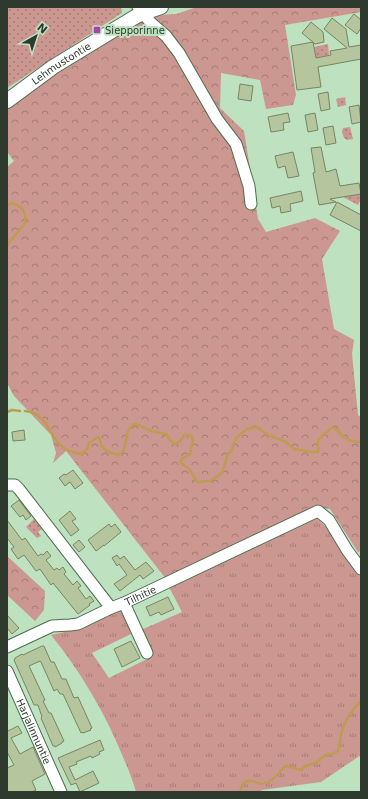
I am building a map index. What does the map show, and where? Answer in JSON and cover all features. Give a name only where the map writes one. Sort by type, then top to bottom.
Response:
[{"type":"main road","name":"Lehmustontie","points":[[7,101],[53,67],[141,10],[161,7]]},
{"type":"street","points":[[141,10],[151,23],[166,36],[179,53],[217,118],[236,144],[249,186],[252,204]]},
{"type":"street","points":[[7,485],[15,485],[19,489],[111,608],[78,624],[52,626],[7,647]]},
{"type":"street","name":"Tilhitie","points":[[111,608],[318,511],[329,520],[347,550],[361,569]]},
{"type":"street","points":[[124,603],[147,653]]},
{"type":"street","name":"Harjalinnuntie","points":[[7,671],[61,792]]},
{"type":"green space","points":[[7,7],[121,7],[122,13],[7,88]]},
{"type":"green space","points":[[197,7],[361,7],[361,12],[285,25],[296,95],[293,105],[266,109],[260,80],[221,73],[220,108],[244,131],[258,219],[266,232],[315,218],[340,231],[322,259],[334,329],[354,340],[352,354],[358,415],[361,417],[361,551],[358,552],[330,509],[317,507],[166,579],[66,451],[53,463],[56,453],[51,435],[14,396],[7,383],[7,167],[14,161],[7,152],[7,109],[58,71],[132,23],[138,24],[159,15],[176,14]]},
{"type":"green space","points":[[328,44],[329,55],[316,58],[314,47]]},
{"type":"green space","points":[[345,97],[346,105],[338,107],[336,99]]},
{"type":"green space","points":[[350,127],[353,139],[347,140],[344,138],[342,132],[343,128]]},
{"type":"green space","points":[[360,194],[361,199],[358,205],[343,197]]},
{"type":"green space","points":[[316,518],[327,528],[361,577],[361,755],[321,782],[262,790],[260,792],[136,792],[116,741],[92,693],[51,635],[82,628],[123,608],[133,633],[92,653],[109,678],[153,656],[141,630],[182,612],[169,587]]},
{"type":"green space","points":[[34,519],[42,529],[38,532],[41,536],[37,538],[26,527]]},
{"type":"green space","points":[[7,556],[45,591],[44,610],[35,621],[7,595]]},
{"type":"building","points":[[354,14],[361,20],[361,28],[357,34],[345,25]]},
{"type":"building","points":[[332,18],[346,29],[349,47],[361,45],[361,59],[318,67],[321,87],[297,90],[291,46],[313,42],[316,58],[331,55],[330,51],[347,48],[324,29]]},
{"type":"building","points":[[311,22],[323,32],[324,42],[315,44],[302,33]]},
{"type":"building","points":[[240,84],[253,86],[251,101],[238,99]]},
{"type":"building","points":[[328,92],[330,109],[321,111],[318,94]]},
{"type":"building","points":[[359,105],[361,122],[352,124],[349,107]]},
{"type":"building","points":[[288,113],[290,122],[283,123],[284,130],[271,132],[268,117]]},
{"type":"building","points":[[315,113],[318,130],[308,132],[305,115]]},
{"type":"building","points":[[333,126],[336,143],[326,145],[323,128]]},
{"type":"building","points":[[321,147],[326,172],[336,169],[340,186],[359,183],[361,194],[330,199],[336,202],[319,205],[313,173],[315,172],[311,148]]},
{"type":"building","points":[[293,152],[299,176],[288,178],[285,166],[278,168],[275,156]]},
{"type":"building","points":[[301,191],[303,201],[290,204],[291,211],[281,213],[280,206],[272,208],[270,198]]},
{"type":"building","points":[[337,202],[361,215],[361,231],[330,215]]},
{"type":"building","points":[[24,430],[25,440],[13,441],[12,432]]},
{"type":"building","points":[[73,470],[83,483],[75,489],[70,482],[65,486],[59,478]]},
{"type":"building","points":[[19,500],[31,516],[26,520],[23,515],[20,517],[11,506]]},
{"type":"building","points":[[70,511],[76,519],[72,521],[79,530],[71,536],[59,520]]},
{"type":"building","points":[[7,520],[22,540],[25,538],[38,556],[41,554],[43,555],[47,551],[51,556],[46,560],[54,570],[57,568],[59,570],[63,567],[66,572],[64,574],[73,585],[77,581],[81,586],[78,588],[86,599],[90,596],[94,601],[78,614],[53,583],[51,585],[40,569],[36,571],[24,555],[18,559],[11,549],[14,547],[7,538]]},
{"type":"building","points":[[109,524],[111,527],[115,524],[121,532],[96,551],[88,540]]},
{"type":"building","points":[[79,540],[85,547],[79,552],[73,545]]},
{"type":"building","points":[[117,555],[120,559],[124,556],[135,570],[146,562],[154,571],[143,579],[140,575],[120,591],[114,584],[127,575],[119,564],[117,566],[112,558]]},
{"type":"building","points":[[168,597],[174,609],[161,615],[159,612],[150,616],[146,607]]},
{"type":"building","points":[[7,615],[19,628],[12,634],[7,628]]},
{"type":"building","points":[[131,641],[140,658],[122,667],[114,649]]},
{"type":"building","points":[[44,646],[51,662],[54,662],[62,679],[66,679],[74,698],[78,697],[92,728],[90,729],[91,730],[81,733],[63,694],[60,694],[57,689],[54,691],[40,661],[29,666],[45,700],[43,701],[49,713],[51,713],[64,741],[55,747],[53,746],[41,718],[38,705],[34,705],[14,660],[22,654],[23,655]]},
{"type":"building","points":[[18,726],[22,733],[11,738],[20,754],[33,747],[45,774],[32,781],[36,790],[32,792],[7,792],[7,768],[14,765],[7,752],[7,730],[8,731]]},
{"type":"building","points":[[100,740],[104,750],[99,752],[100,754],[92,758],[91,756],[76,762],[77,764],[69,767],[75,780],[93,771],[99,783],[80,792],[76,783],[71,785],[58,758]]},
{"type":"waterway","points":[[7,206],[12,203],[19,206],[24,212],[26,222],[7,245]]},
{"type":"waterway","points":[[7,412],[12,410],[20,411]]},
{"type":"waterway","points":[[25,411],[33,413],[44,421],[59,444],[64,448],[82,454],[87,449],[89,443],[98,437],[105,450],[118,455],[123,452],[127,434],[134,424],[151,431],[166,434],[175,444],[185,435],[190,435],[193,439],[190,454],[183,458],[180,462],[190,470],[197,482],[210,481],[222,473],[227,455],[232,450],[237,437],[247,429],[257,427],[268,435],[286,442],[294,449],[312,452],[318,452],[318,440],[331,428],[335,428],[348,440],[361,443]]},
{"type":"waterway","points":[[240,792],[242,785],[247,781],[253,781],[260,784],[264,783],[272,780],[286,766],[301,770],[305,766],[315,763],[327,754],[332,754],[338,751],[341,734],[347,719],[361,701]]},
{"type":"place","name":"Siepporinne","points":[[97,30]]}]
